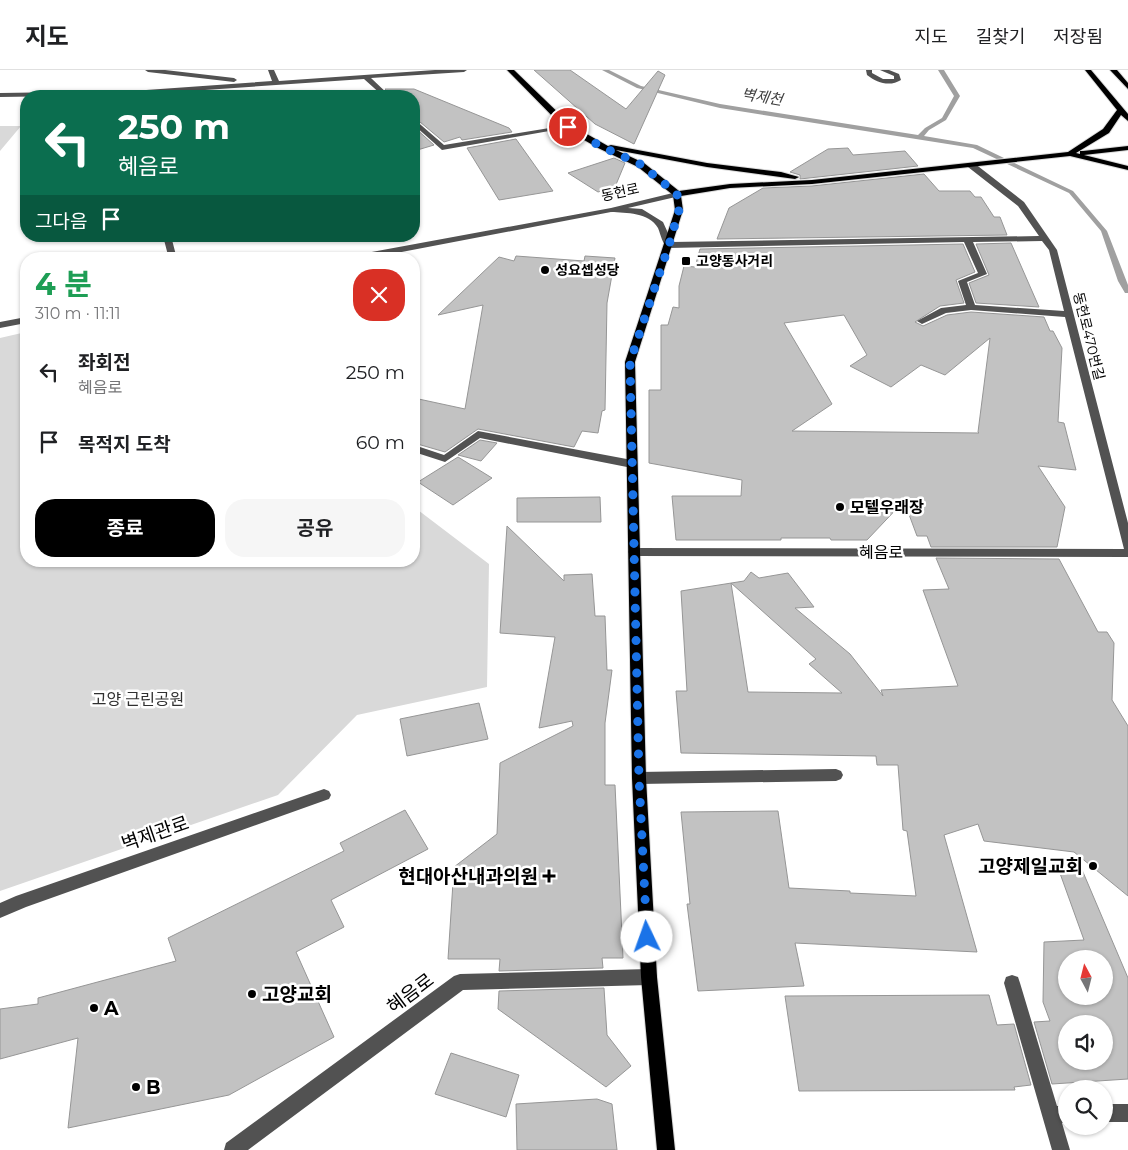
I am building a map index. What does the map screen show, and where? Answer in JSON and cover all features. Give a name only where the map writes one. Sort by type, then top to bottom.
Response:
[{"type":"main road","points":[[510,70],[568,127],[600,146],[640,164],[677,194],[679,210],[630,362],[639,778],[649,977],[666,1150]]},
{"type":"main road","points":[[1088,70],[1128,119]]},
{"type":"main road","points":[[1114,70],[1128,87]]},
{"type":"main road","points":[[1070,154],[1106,131],[1121,110]]},
{"type":"main road","points":[[600,146],[628,149],[707,165],[782,174],[812,182]]},
{"type":"main road","points":[[1070,154],[1128,148]]},
{"type":"main road","points":[[1070,154],[1128,168]]},
{"type":"main road","name":"동헌로","points":[[677,194],[766,182],[812,182],[1070,154]]},
{"type":"street","points":[[148,70],[264,84]]},
{"type":"street","points":[[271,70],[276,83]]},
{"type":"street","points":[[185,90],[464,70]]},
{"type":"street","points":[[869,70],[869,74],[875,80],[888,82],[898,80],[897,75],[883,70]]},
{"type":"street","points":[[366,77],[380,90]]},
{"type":"street","points":[[0,95],[20,95]]},
{"type":"street","points":[[420,128],[442,148],[568,127]]},
{"type":"street","name":"동헌로470번길","points":[[971,165],[1021,204],[1053,250],[1128,546]]},
{"type":"street","name":"동헌로","points":[[387,252],[611,210],[677,194]]},
{"type":"street","points":[[611,210],[639,211],[660,224],[669,245],[1044,238]]},
{"type":"street","points":[[967,240],[983,274],[962,282],[970,307]]},
{"type":"street","points":[[922,321],[944,310],[970,307],[1069,314]]},
{"type":"street","points":[[0,326],[20,321]]},
{"type":"street","points":[[420,450],[445,459],[478,434],[632,464]]},
{"type":"street","name":"혜음로","points":[[634,552],[1128,553]]},
{"type":"street","points":[[639,778],[836,774]]},
{"type":"street","name":"벽제관로","points":[[0,912],[32,897],[324,795]]},
{"type":"street","name":"혜음로","points":[[233,1150],[460,982],[649,977]]},
{"type":"street","points":[[1012,983],[1058,1115]]},
{"type":"street","points":[[1113,1113],[1128,1113]]},
{"type":"street","points":[[1060,1135],[1061,1150]]},
{"type":"green space","points":[[0,126],[20,126],[20,127],[0,151]]},
{"type":"green space","name":"고양 근린공원","points":[[20,333],[20,567],[420,567],[420,512],[489,564],[487,687],[357,715],[278,795],[0,891],[0,338]]},
{"type":"building","points":[[534,70],[570,70],[626,109],[658,71],[665,75],[634,144],[595,124]]},
{"type":"building","points":[[385,89],[416,90],[386,90]]},
{"type":"building","points":[[420,91],[509,128],[512,132],[462,140],[460,137],[444,142],[420,122]]},
{"type":"building","points":[[420,132],[434,145],[420,149]]},
{"type":"building","points":[[516,139],[553,191],[499,200],[467,148]]},
{"type":"building","points":[[848,148],[853,155],[905,151],[918,166],[800,179],[800,175],[790,172],[828,149]]},
{"type":"building","points":[[614,158],[625,163],[615,187],[598,192],[568,173]]},
{"type":"building","points":[[924,174],[939,191],[970,191],[975,197],[981,197],[994,217],[1000,217],[1007,235],[717,239],[729,208],[763,188],[812,186]]},
{"type":"building","points":[[1011,243],[1039,307],[976,303],[969,283],[989,275],[976,244]]},
{"type":"building","points":[[963,244],[975,272],[956,280],[964,303],[940,306],[915,322],[923,326],[947,315],[971,312],[1044,317],[1050,331],[1053,331],[1062,348],[1058,422],[1064,423],[1076,470],[1038,466],[1065,507],[1057,547],[931,547],[927,536],[917,536],[904,501],[867,540],[781,538],[781,540],[676,540],[672,496],[741,496],[742,480],[649,463],[649,390],[661,390],[661,325],[668,325],[673,307],[679,308],[679,286],[684,266],[695,267],[700,249]],"holes":[[[844,315],[867,355],[850,366],[891,387],[921,365],[945,375],[990,338],[979,433],[792,431],[832,404],[784,323]]]},
{"type":"building","points":[[516,256],[584,261],[585,256],[615,258],[607,303],[605,410],[602,411],[598,433],[582,431],[574,447],[478,429],[445,452],[420,445],[420,399],[465,409],[483,305],[438,315],[499,257],[514,261]]},
{"type":"building","points":[[480,440],[497,443],[481,461],[458,455]]},
{"type":"building","points":[[458,457],[492,478],[453,505],[420,483],[420,481]]},
{"type":"building","points":[[600,497],[601,522],[517,522],[517,498]]},
{"type":"building","points":[[507,526],[564,581],[564,575],[592,574],[595,616],[605,616],[607,670],[612,670],[605,723],[605,785],[615,785],[623,958],[602,958],[603,968],[499,971],[500,959],[448,959],[454,867],[497,834],[500,763],[573,726],[572,721],[539,728],[555,637],[500,633]]},
{"type":"building","points":[[936,558],[1059,559],[1098,632],[1107,632],[1114,643],[1112,700],[1128,726],[1128,896],[1074,852],[984,841],[978,824],[944,835],[977,952],[795,943],[804,986],[698,991],[687,904],[690,904],[681,812],[778,811],[789,888],[916,896],[907,831],[903,830],[898,765],[877,765],[876,756],[681,753],[676,691],[687,691],[681,591],[731,583],[744,581],[751,572],[759,578],[788,573],[814,607],[795,608],[850,654],[883,696],[881,690],[958,686],[923,590],[949,589]],"holes":[[[731,583],[816,659],[809,664],[842,693],[748,692]]]},
{"type":"building","points":[[479,703],[488,739],[407,756],[400,719]]},
{"type":"building","points":[[405,810],[428,849],[331,900],[344,927],[296,952],[334,1037],[229,1095],[68,1128],[78,1038],[0,1059],[0,1009],[38,1004],[38,998],[176,961],[168,938],[344,851],[340,843]]},
{"type":"building","points":[[1077,858],[1128,978],[1128,1079],[1058,1080],[1058,1084],[1052,1084],[1034,1022],[1050,1021],[1043,1002],[1044,942],[1084,940],[1057,865]]},
{"type":"building","points":[[604,988],[607,1035],[631,1066],[606,1087],[498,1009],[499,991]]},
{"type":"building","points":[[989,995],[997,1025],[1014,1024],[1031,1085],[1014,1087],[1015,1090],[799,1091],[785,996]]},
{"type":"building","points":[[451,1053],[519,1075],[506,1117],[435,1094]]},
{"type":"building","points":[[597,1099],[612,1104],[617,1150],[517,1150],[516,1104]]},
{"type":"waterway","name":"벽제천","points":[[605,70],[639,87],[720,106],[975,146],[1071,192],[1104,231],[1122,281],[1128,291]]},
{"type":"waterway","name":"벽제천","points":[[920,137],[927,129],[944,119],[957,96],[941,70]]},
{"type":"place","name":"고양동사거리","points":[[686,261]]},
{"type":"place","name":"성요셉성당","points":[[545,270]]},
{"type":"place","name":"모텔우래장","points":[[840,507]]},
{"type":"place","name":"고양제일교회","points":[[1093,866]]},
{"type":"place","name":"현대아산내과의원","points":[[549,876]]},
{"type":"place","name":"고양교회","points":[[252,994]]},
{"type":"place","name":"A","points":[[94,1008]]},
{"type":"place","name":"B","points":[[136,1087]]},
{"type":"route","points":[[568,127],[600,146],[640,164],[654,174],[677,194],[679,210],[630,362],[639,778],[647,937]]}]
